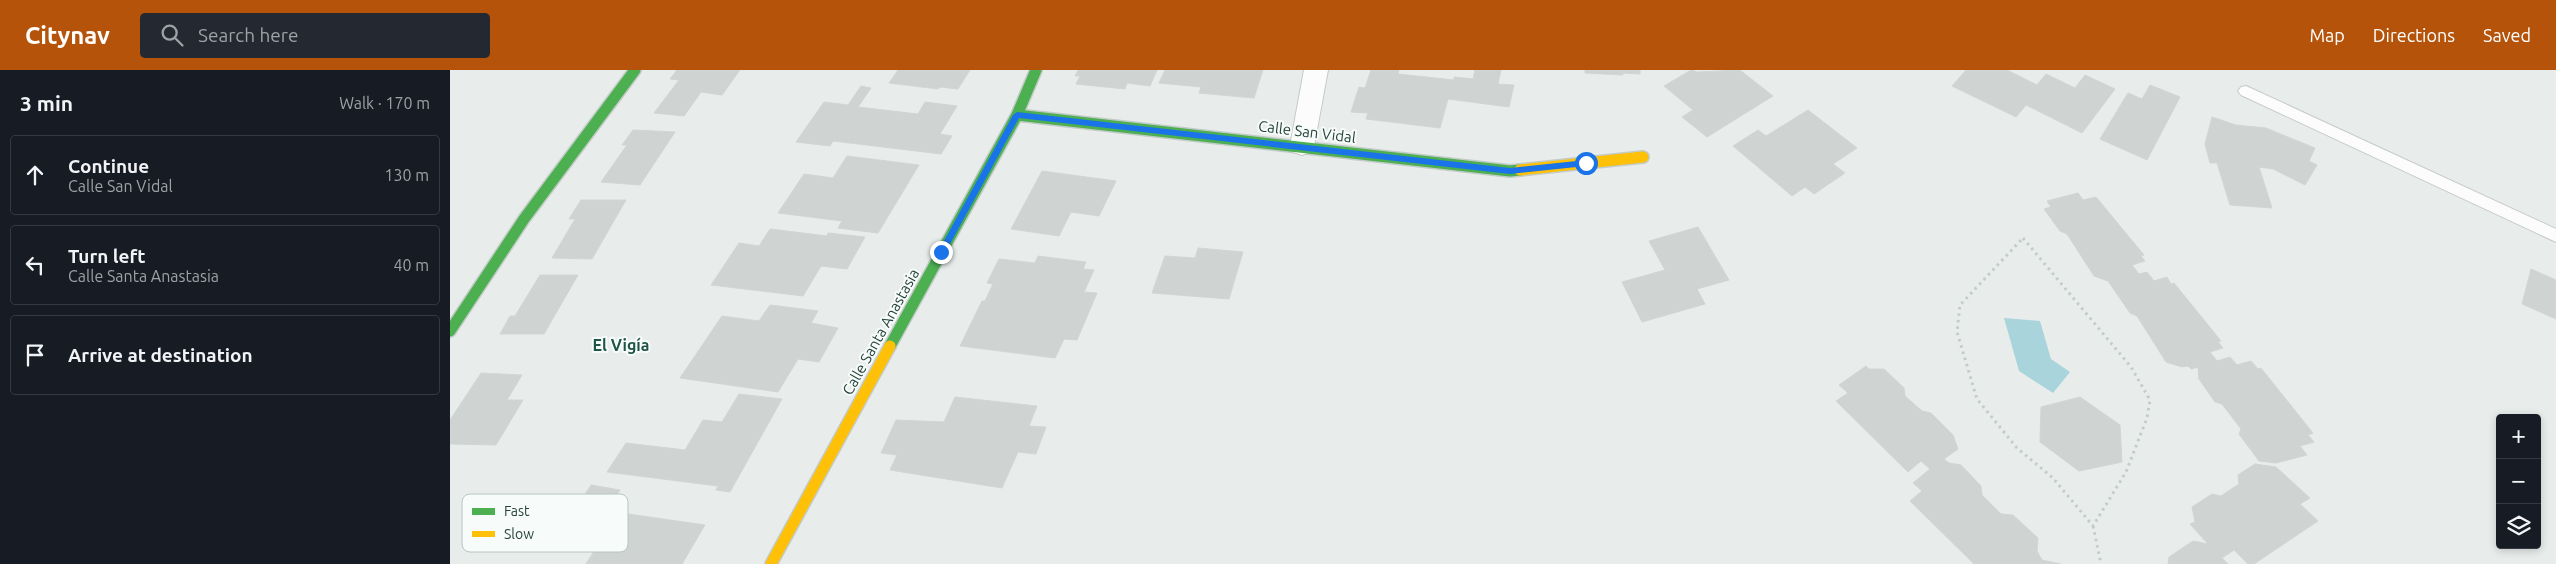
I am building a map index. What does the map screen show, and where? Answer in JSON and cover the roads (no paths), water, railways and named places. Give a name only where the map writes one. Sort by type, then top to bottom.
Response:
[{"type":"street","points":[[450,331],[524,219],[635,70]]},
{"type":"street","points":[[1017,115],[1036,70]]},
{"type":"street","points":[[1302,146],[1316,70]]},
{"type":"street","name":"Calle San Vidal","points":[[1017,115],[1510,171],[1642,157]]},
{"type":"street","name":"Calle Santa Anastasia","points":[[770,564],[1017,115]]},
{"type":"lane","points":[[2246,91],[2556,236]]},
{"type":"water","points":[[2004,318],[2040,321],[2051,359],[2070,372],[2053,393],[2019,371]]},
{"type":"district","name":"El Vigía","points":[[621,345]]}]
